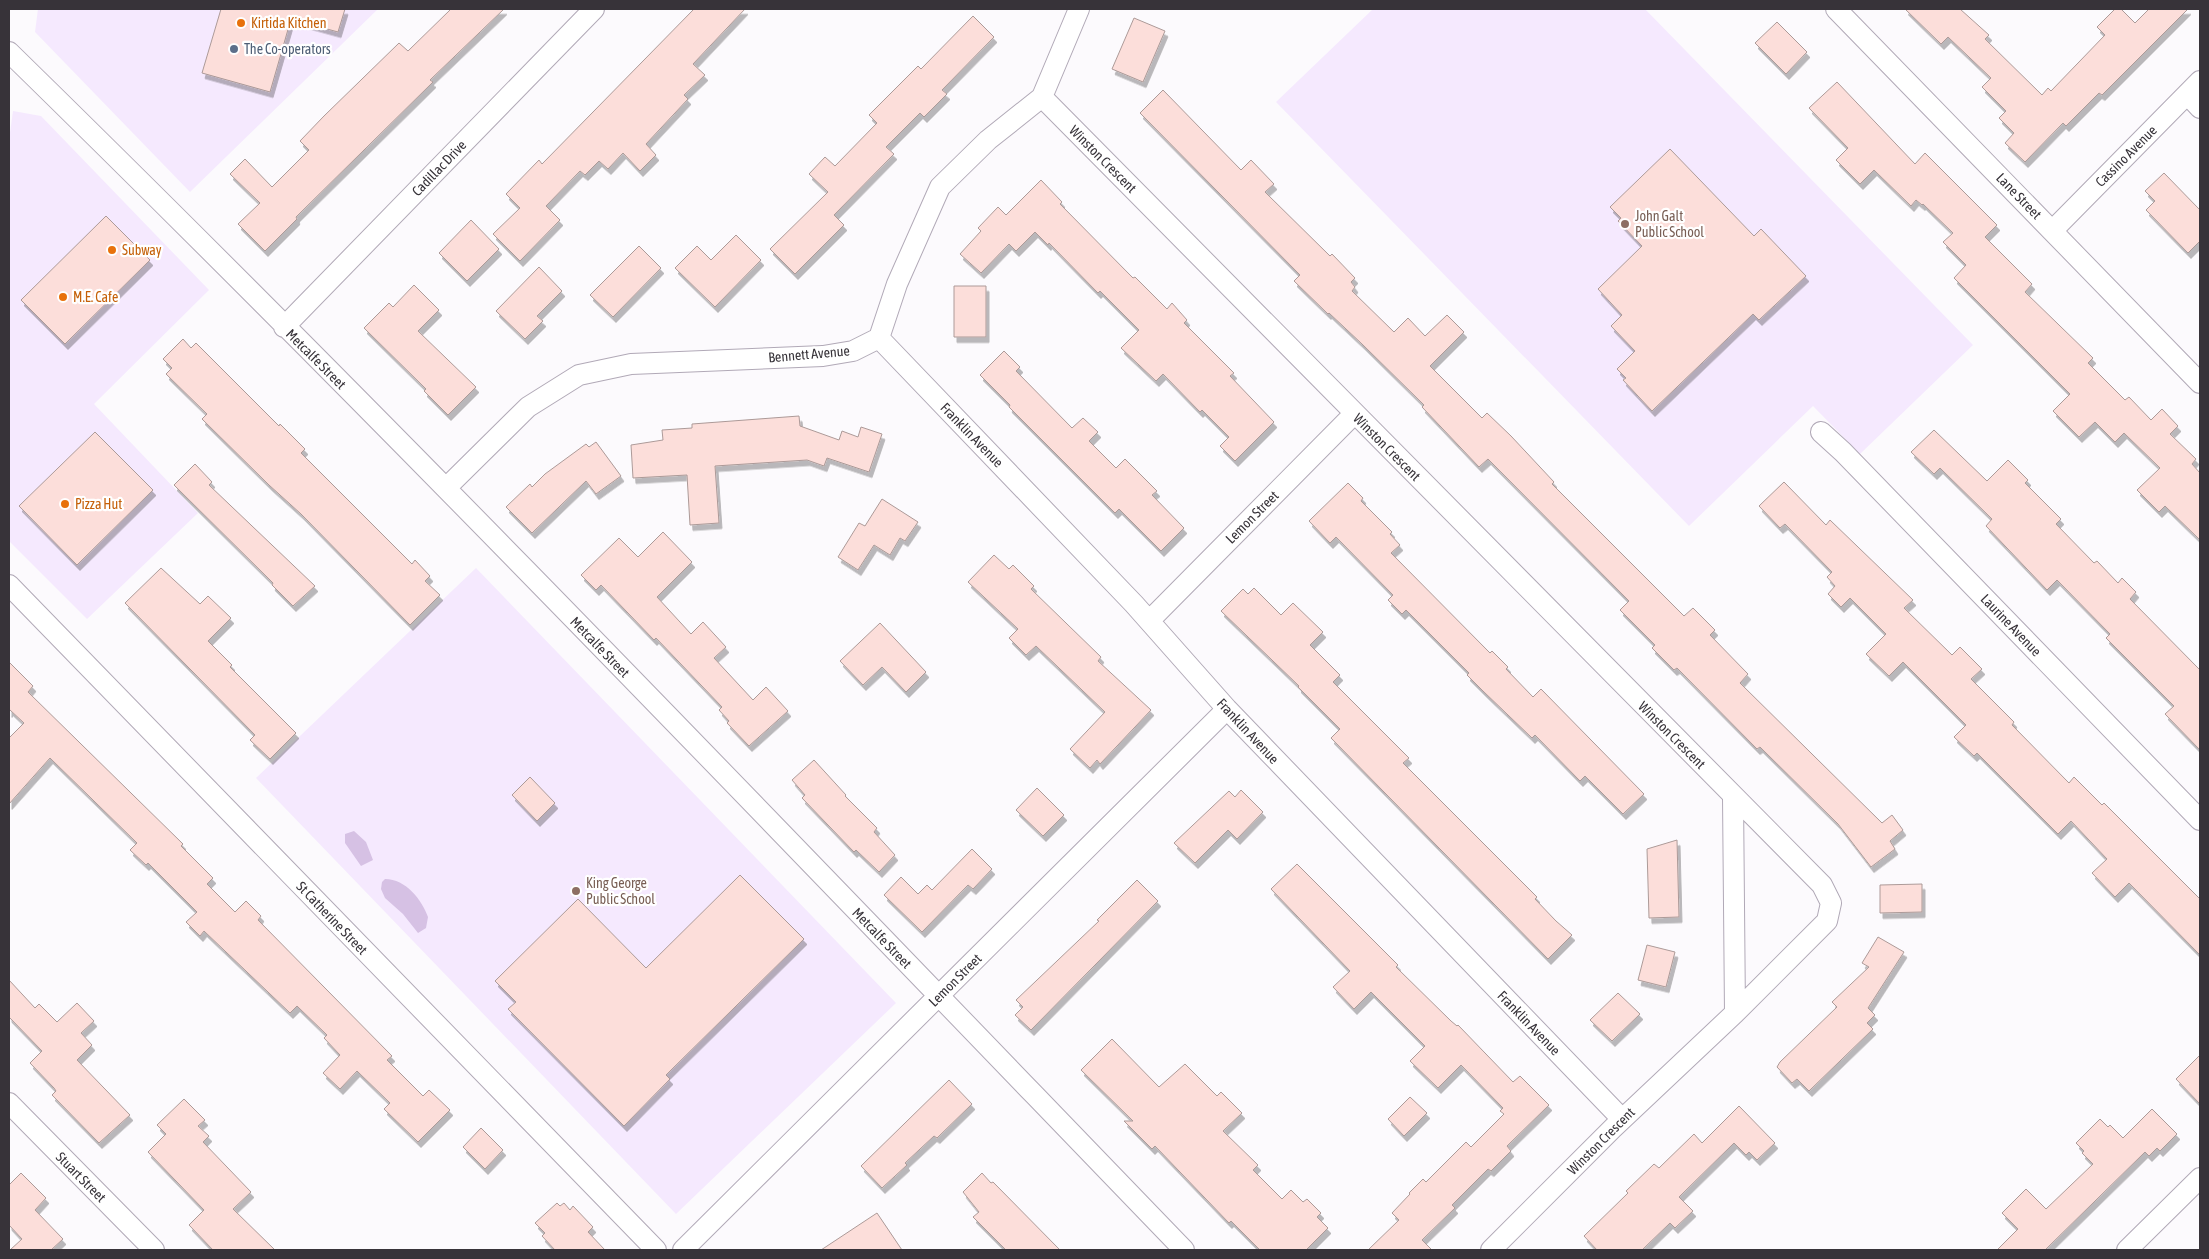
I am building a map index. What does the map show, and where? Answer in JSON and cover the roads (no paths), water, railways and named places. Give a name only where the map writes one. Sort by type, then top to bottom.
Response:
[{"type":"street","name":"Cadillac Drive","points":[[284,327],[594,9]]},
{"type":"street","points":[[879,338],[897,284],[940,188],[988,140],[1042,97],[1079,9]]},
{"type":"street","name":"Lane Street","points":[[1836,9],[2200,383]]},
{"type":"street","name":"Metcalfe Street","points":[[9,52],[446,488],[1184,1250]]},
{"type":"street","name":"Cassino Avenue","points":[[2052,231],[2196,94]]},
{"type":"street","name":"Winston Crescent","points":[[1042,97],[1822,885],[1831,903],[1827,921],[1735,1013],[1622,1119],[1491,1250]]},
{"type":"street","name":"Bennett Avenue","points":[[446,488],[528,407],[579,375],[630,364],[823,356],[853,351],[879,338]]},
{"type":"street","name":"Franklin Avenue","points":[[879,338],[1149,620],[1227,709],[1622,1119]]},
{"type":"street","name":"Lemon Street","points":[[1149,620],[1354,414]]},
{"type":"street","name":"Laurine Avenue","points":[[1821,432],[1843,452],[2200,820]]},
{"type":"street","name":"St Catherine Street","points":[[9,585],[656,1250]]},
{"type":"street","name":"Lemon Street","points":[[683,1250],[1227,709]]},
{"type":"street","points":[[1733,797],[1735,1013]]},
{"type":"street","name":"Stuart Street","points":[[9,1103],[154,1250]]},
{"type":"street","points":[[2127,1250],[2200,1178]]},
{"type":"place","name":"Kirtida Kitchen","points":[[241,23]]},
{"type":"place","name":"The Co-operators","points":[[234,49]]},
{"type":"place","name":"John Galt Public School","points":[[1625,224]]},
{"type":"place","name":"Subway","points":[[112,250]]},
{"type":"place","name":"M.E. Cafe","points":[[63,297]]},
{"type":"place","name":"Pizza Hut","points":[[65,504]]},
{"type":"place","name":"King George Public School","points":[[576,891]]}]
